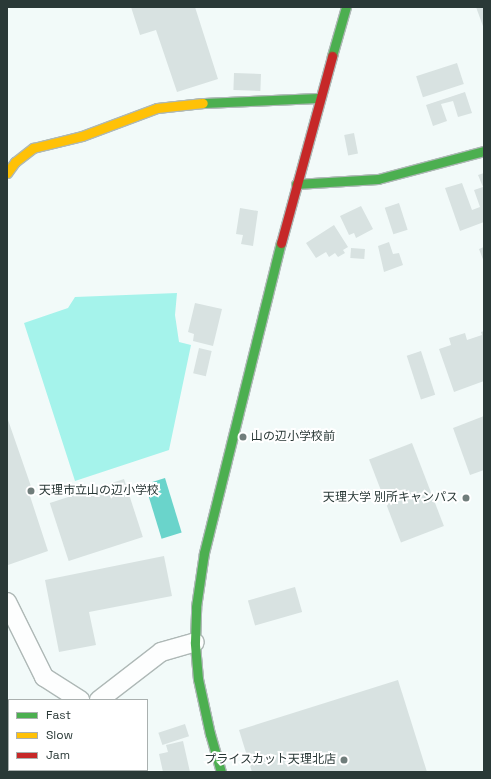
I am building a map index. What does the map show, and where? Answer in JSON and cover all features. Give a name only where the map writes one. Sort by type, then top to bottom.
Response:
[{"type":"street","points":[[222,772],[210,734],[198,679],[195,642],[196,607],[204,553],[296,184],[319,98],[346,7]]},
{"type":"street","points":[[7,173],[15,162],[32,148],[82,136],[157,108],[216,101],[319,98]]},
{"type":"street","points":[[296,184],[378,179],[484,151]]},
{"type":"street","points":[[7,602],[44,677],[78,699]]},
{"type":"street","points":[[100,699],[160,652],[195,642]]},
{"type":"shaded area","points":[[177,293],[175,315],[179,342],[191,345],[169,450],[75,481],[24,323],[68,308],[75,297]]},
{"type":"shaded area","points":[[165,478],[182,533],[162,539],[145,484]]},
{"type":"building","points":[[131,7],[195,7],[218,79],[177,92],[156,30],[140,35]]},
{"type":"building","points":[[476,7],[484,7],[484,29]]},
{"type":"building","points":[[457,63],[464,84],[423,97],[416,76]]},
{"type":"building","points":[[234,73],[261,74],[260,91],[233,90]]},
{"type":"building","points":[[465,92],[472,113],[458,117],[453,101],[441,104],[447,121],[433,126],[426,105]]},
{"type":"building","points":[[354,133],[358,154],[348,156],[344,135]]},
{"type":"building","points":[[484,173],[484,222],[460,231],[445,188],[462,183],[472,210],[480,207],[474,190],[483,187],[478,175]]},
{"type":"building","points":[[399,203],[408,230],[393,234],[385,208]]},
{"type":"building","points":[[361,206],[373,229],[356,238],[354,233],[349,235],[340,216]]},
{"type":"building","points":[[240,208],[258,211],[253,246],[241,244],[243,235],[236,234]]},
{"type":"building","points":[[334,225],[348,247],[343,250],[345,253],[338,257],[335,253],[329,257],[326,252],[316,258],[306,243]]},
{"type":"building","points":[[389,242],[393,254],[399,253],[403,265],[384,272],[378,246]]},
{"type":"building","points":[[484,247],[484,262],[479,249]]},
{"type":"building","points":[[351,248],[365,249],[364,259],[350,258]]},
{"type":"building","points":[[195,303],[222,309],[213,346],[193,341],[194,334],[188,332]]},
{"type":"building","points":[[484,331],[484,381],[454,392],[439,349],[451,345],[449,338],[465,333],[467,340],[482,335],[481,332]]},
{"type":"building","points":[[199,348],[212,351],[206,376],[193,373]]},
{"type":"building","points":[[421,351],[435,395],[421,399],[407,356]]},
{"type":"building","points":[[484,416],[484,470],[470,475],[453,428]]},
{"type":"building","points":[[7,417],[34,495],[30,496],[48,551],[8,565]]},
{"type":"building","points":[[412,443],[444,526],[401,543],[369,459]]},
{"type":"building","points":[[124,479],[143,537],[69,561],[50,503]]},
{"type":"building","points":[[164,556],[172,596],[89,612],[96,645],[59,652],[45,580]]},
{"type":"building","points":[[295,587],[302,612],[255,625],[248,601]]},
{"type":"building","points":[[398,680],[427,772],[252,772],[239,730]]},
{"type":"building","points":[[185,724],[189,736],[162,745],[158,733]]},
{"type":"building","points":[[183,741],[190,772],[163,772],[159,754],[168,752],[166,745]]},
{"type":"traffic: fast","points":[[332,56],[346,7]]},
{"type":"traffic: fast","points":[[203,103],[319,98]]},
{"type":"traffic: fast","points":[[296,184],[378,179],[484,151]]},
{"type":"traffic: fast","points":[[221,772],[210,734],[198,679],[195,642],[196,607],[204,553],[281,243]]},
{"type":"traffic: slow","points":[[7,173],[15,162],[33,148],[82,136],[157,108],[203,103]]},
{"type":"traffic: jam","points":[[281,243],[332,56]]},
{"type":"place","name":"山の辺小学校前","points":[[243,437]]},
{"type":"place","name":"天理市立山の辺小学校","points":[[31,491]]},
{"type":"place","name":"天理大学 別所キャンパス","points":[[466,498]]},
{"type":"place","name":"プライスカット天理北店","points":[[344,760]]}]
